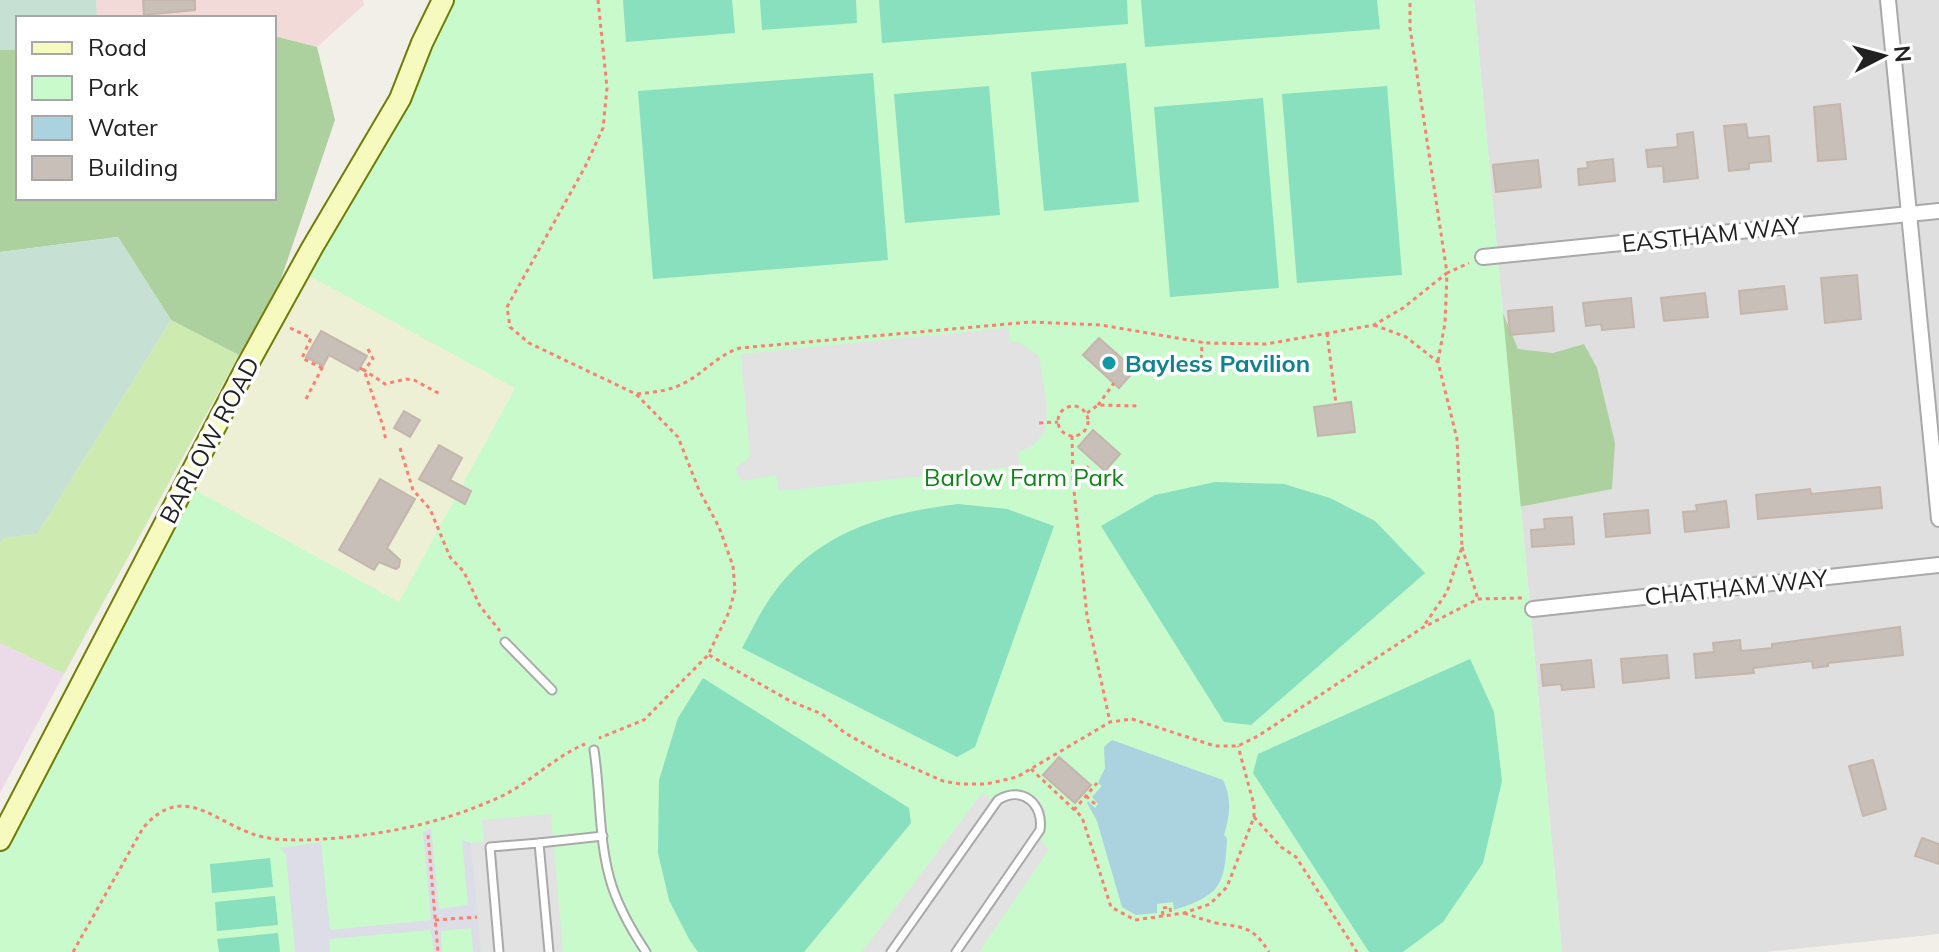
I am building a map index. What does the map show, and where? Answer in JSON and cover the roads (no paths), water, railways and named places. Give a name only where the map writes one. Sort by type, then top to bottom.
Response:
[{"type":"street","name":"BARLOW ROAD","points":[[422,43],[429,0]]},
{"type":"street","name":"BARLOW ROAD","points":[[0,840],[273,319],[400,99],[443,0]]},
{"type":"street","points":[[1888,0],[1939,519]]},
{"type":"street","name":"EASTHAM WAY","points":[[1483,257],[1939,211]]},
{"type":"street","name":"CHATHAM WAY","points":[[1533,609],[1939,565]]},
{"type":"lane","points":[[505,642],[552,690]]},
{"type":"lane","points":[[594,750],[611,883],[627,923],[646,952]]},
{"type":"lane","points":[[891,952],[998,800],[1015,794],[1026,796],[1038,808],[1042,819],[1040,830],[956,952]]},
{"type":"lane","points":[[499,952],[490,847],[603,836]]},
{"type":"lane","points":[[539,843],[549,952]]},
{"type":"water","points":[[1112,740],[1223,780],[1229,807],[1224,835],[1227,838],[1224,867],[1217,886],[1202,899],[1174,910],[1173,902],[1157,904],[1157,913],[1136,915],[1122,907],[1097,821],[1087,803],[1095,808],[1098,804],[1092,797],[1102,786],[1098,783],[1105,768],[1104,747]]},
{"type":"place","name":"Bayless Pavilion","points":[[1109,363]]},
{"type":"park label","name":"Barlow Farm Park","points":[[1024,477]]}]
